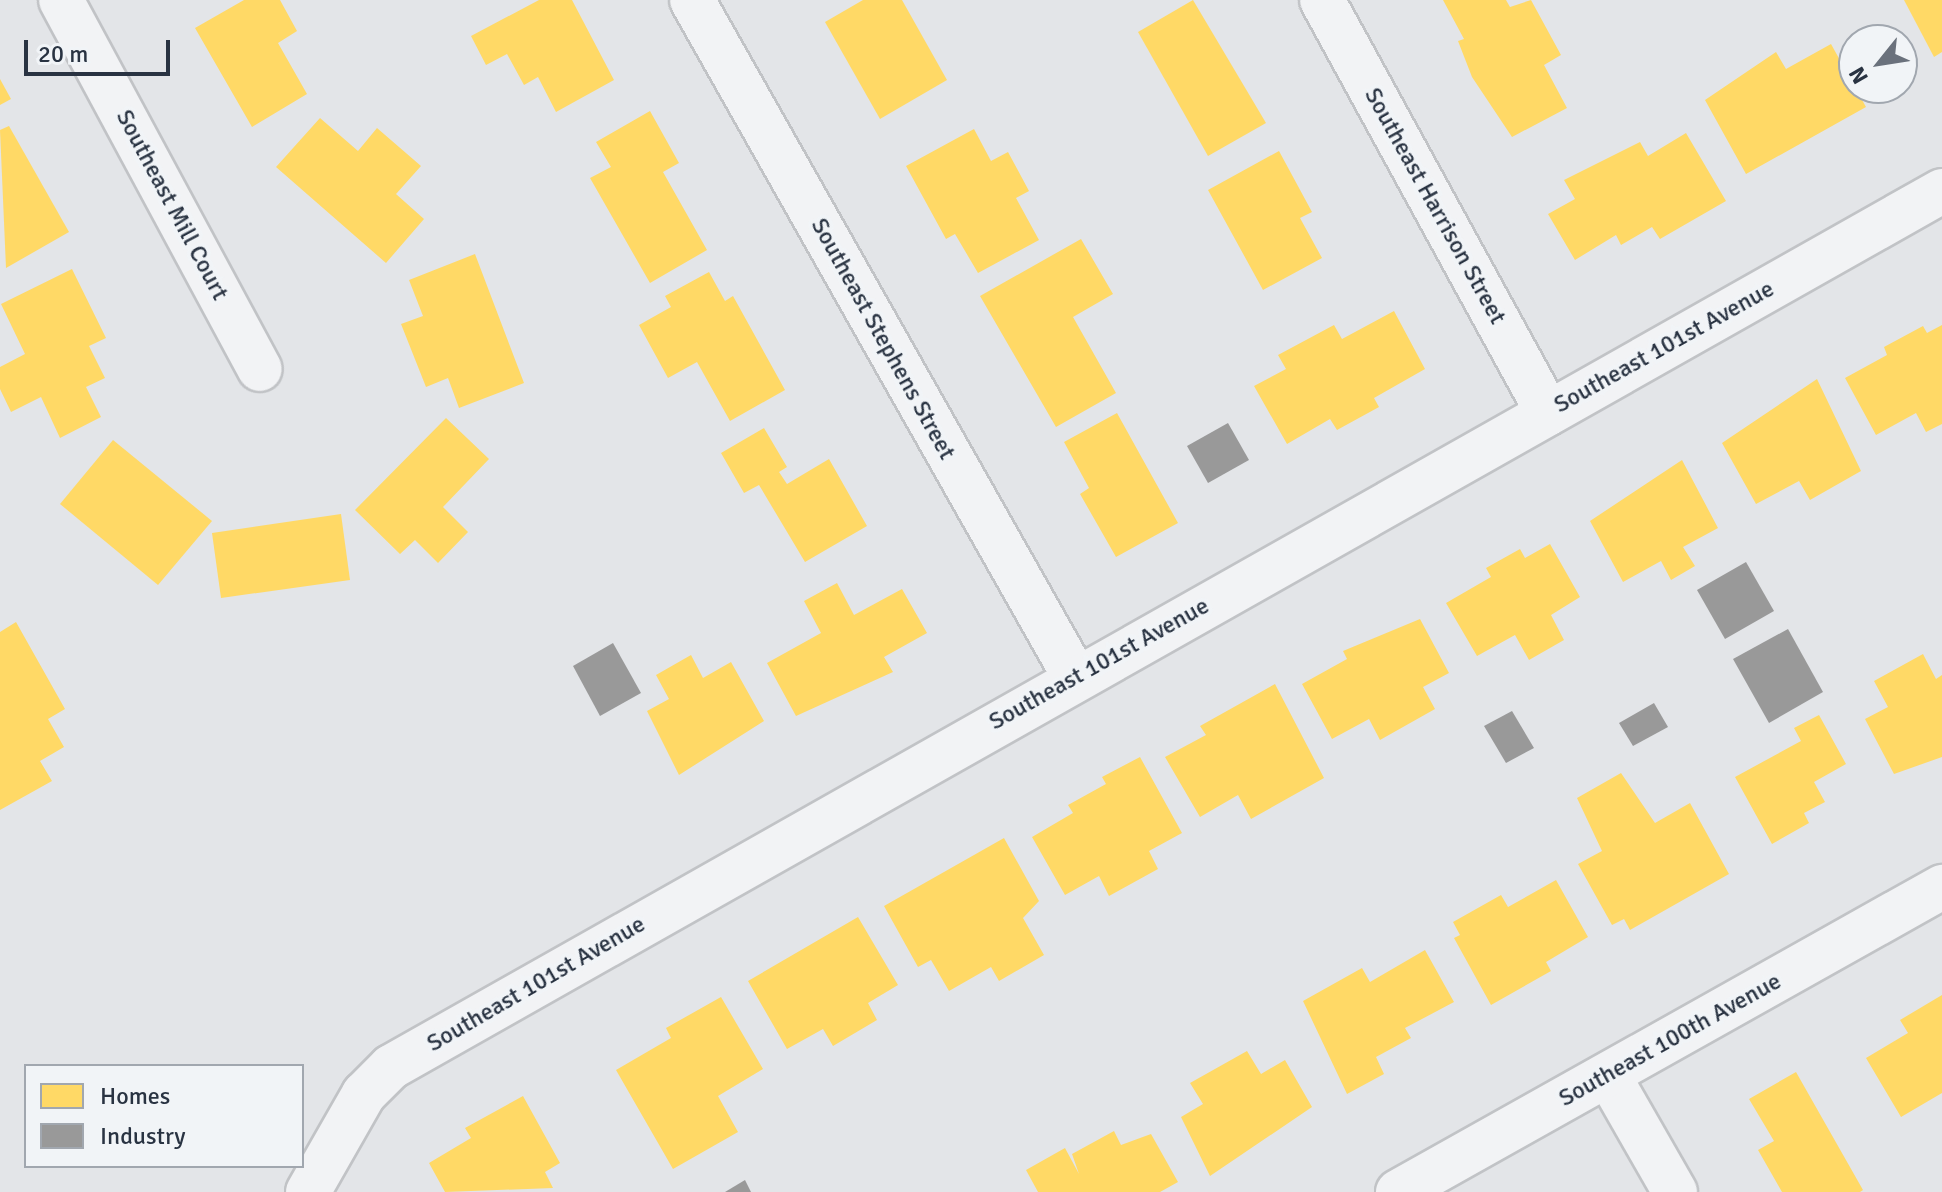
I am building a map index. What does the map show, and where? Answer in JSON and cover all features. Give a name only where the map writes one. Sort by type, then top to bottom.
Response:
[{"type":"street","name":"Southeast Mill Court","points":[[61,0],[260,369]]},
{"type":"street","name":"Southeast Stephens Street","points":[[692,0],[1075,677]]},
{"type":"street","name":"Southeast Harrison Street","points":[[1322,0],[1548,413]]},
{"type":"street","name":"Southeast 101st Avenue","points":[[308,1192],[364,1094],[391,1067],[1075,677],[1942,191]]},
{"type":"street","name":"Southeast 100th Avenue","points":[[1398,1192],[1942,887]]},
{"type":"street","points":[[1608,1075],[1675,1192]]},
{"type":"building: Homes","points":[[244,0],[280,0],[297,31],[278,43],[307,94],[252,127],[195,28]]},
{"type":"building: Homes","points":[[539,0],[572,0],[614,80],[556,112],[538,77],[524,85],[507,54],[486,65],[471,36]]},
{"type":"building: Homes","points":[[863,0],[902,0],[947,80],[880,119],[825,22]]},
{"type":"building: Homes","points":[[1193,0],[1266,123],[1208,156],[1138,32]]},
{"type":"building: Homes","points":[[1443,0],[1506,0],[1510,7],[1531,0],[1561,55],[1544,65],[1567,108],[1512,137],[1472,77],[1458,41],[1464,39]]},
{"type":"building: Homes","points":[[1904,0],[1942,0],[1942,52],[1934,57]]},
{"type":"building: Homes","points":[[1831,44],[1838,57],[1838,104],[1864,104],[1866,107],[1746,174],[1705,100],[1776,52],[1786,69]]},
{"type":"building: Homes","points":[[0,79],[11,99],[0,105]]},
{"type":"building: Homes","points":[[650,111],[679,163],[663,172],[707,250],[650,283],[590,178],[611,167],[596,142]]},
{"type":"building: Homes","points":[[320,118],[358,151],[377,128],[421,166],[396,194],[424,219],[386,263],[276,167]]},
{"type":"building: Homes","points":[[9,126],[69,232],[6,268],[0,130]]},
{"type":"building: Homes","points":[[974,129],[991,161],[1008,152],[1029,191],[1016,198],[1039,240],[978,273],[955,234],[946,239],[906,166]]},
{"type":"building: Homes","points":[[1686,133],[1726,201],[1660,239],[1652,227],[1621,245],[1616,235],[1575,260],[1548,214],[1575,199],[1564,180],[1640,142],[1648,156]]},
{"type":"building: Homes","points":[[1279,151],[1312,212],[1300,218],[1322,258],[1263,290],[1208,190]]},
{"type":"building: Homes","points":[[1081,239],[1113,294],[1073,317],[1116,393],[1056,427],[980,296]]},
{"type":"building: Homes","points":[[475,254],[524,383],[459,408],[448,378],[426,387],[401,324],[423,316],[409,280]]},
{"type":"building: Homes","points":[[72,269],[106,338],[89,346],[105,378],[86,387],[101,417],[60,438],[41,397],[11,412],[0,389],[0,367],[25,354],[1,304]]},
{"type":"building: Homes","points":[[709,272],[725,301],[733,296],[785,390],[730,421],[697,362],[668,378],[639,325],[671,307],[665,296]]},
{"type":"building: Homes","points":[[1394,311],[1425,369],[1374,398],[1379,407],[1337,430],[1330,419],[1287,444],[1254,386],[1286,369],[1278,355],[1334,325],[1342,339]]},
{"type":"building: Homes","points":[[1942,325],[1942,424],[1926,432],[1916,413],[1876,435],[1845,378],[1887,355],[1884,347],[1923,326],[1927,333]]},
{"type":"building: Homes","points":[[1817,379],[1861,471],[1810,500],[1799,481],[1756,504],[1722,443]]},
{"type":"building: Homes","points":[[1117,413],[1178,523],[1116,557],[1080,494],[1089,488],[1064,442]]},
{"type":"building: Homes","points":[[446,418],[489,459],[443,507],[468,532],[438,563],[415,540],[400,554],[355,510]]},
{"type":"building: Homes","points":[[764,428],[787,467],[779,472],[787,484],[829,459],[867,526],[805,562],[759,485],[744,493],[721,453]]},
{"type":"building: Homes","points":[[113,440],[212,521],[158,585],[60,504]]},
{"type":"building: Homes","points":[[1682,460],[1718,528],[1683,547],[1695,566],[1671,580],[1661,561],[1623,582],[1590,521]]},
{"type":"building: Homes","points":[[341,514],[350,580],[221,598],[212,533]]},
{"type":"building: Homes","points":[[1550,544],[1580,597],[1551,615],[1564,640],[1529,660],[1515,635],[1477,656],[1446,603],[1491,577],[1486,568],[1520,549],[1525,558]]},
{"type":"building: Homes","points":[[837,583],[854,615],[902,589],[927,633],[884,657],[893,672],[796,716],[767,663],[821,633],[804,601]]},
{"type":"building: Homes","points":[[1420,619],[1449,673],[1423,687],[1435,709],[1380,740],[1369,719],[1332,739],[1302,684],[1347,659],[1343,651]]},
{"type":"building: Homes","points":[[16,622],[65,709],[48,719],[64,747],[40,761],[52,781],[0,810],[0,632]]},
{"type":"building: Homes","points":[[1923,654],[1936,679],[1942,675],[1942,757],[1894,774],[1865,719],[1888,707],[1874,681]]},
{"type":"building: Homes","points":[[691,655],[703,678],[731,662],[764,721],[679,775],[647,711],[669,699],[656,675]]},
{"type":"building: Homes","points":[[1275,684],[1324,778],[1251,819],[1238,795],[1200,817],[1165,757],[1206,735],[1200,726]]},
{"type":"building: Homes","points":[[1819,715],[1846,764],[1814,782],[1825,802],[1804,813],[1809,823],[1772,844],[1735,777],[1801,741],[1794,728]]},
{"type":"building: Homes","points":[[1140,757],[1182,833],[1149,851],[1158,869],[1109,896],[1099,876],[1065,895],[1032,837],[1073,813],[1068,805],[1106,784],[1102,777]]},
{"type":"building: Homes","points":[[1621,773],[1655,823],[1690,803],[1729,874],[1630,930],[1624,919],[1612,925],[1578,864],[1602,851],[1577,798]]},
{"type":"building: Homes","points":[[1004,838],[1039,901],[1023,918],[1044,955],[999,981],[991,967],[949,991],[931,960],[918,967],[884,906]]},
{"type":"building: Homes","points":[[1556,880],[1588,937],[1546,962],[1551,971],[1491,1005],[1454,938],[1460,935],[1453,922],[1501,895],[1508,907]]},
{"type":"building: Homes","points":[[858,917],[898,985],[868,1003],[877,1020],[833,1046],[823,1029],[787,1049],[748,981]]},
{"type":"building: Homes","points":[[1425,950],[1454,1002],[1405,1028],[1411,1038],[1376,1057],[1384,1074],[1347,1094],[1303,1001],[1362,968],[1370,982]]},
{"type":"building: Homes","points":[[1942,995],[1942,1093],[1901,1117],[1866,1058],[1908,1033],[1900,1020]]},
{"type":"building: Homes","points":[[721,997],[763,1069],[718,1096],[738,1132],[673,1169],[616,1070],[671,1038],[666,1028]]},
{"type":"building: Homes","points":[[1247,1051],[1261,1074],[1285,1060],[1312,1107],[1210,1176],[1181,1117],[1203,1104],[1190,1083]]},
{"type":"building: Homes","points":[[1796,1072],[1863,1190],[1860,1192],[1782,1192],[1758,1150],[1774,1141],[1749,1099]]},
{"type":"building: Homes","points":[[523,1096],[560,1163],[545,1172],[553,1188],[445,1192],[429,1163],[471,1138],[465,1128]]},
{"type":"building: Homes","points":[[1114,1131],[1121,1145],[1151,1134],[1178,1182],[1160,1192],[1038,1192],[1026,1170],[1065,1148],[1079,1174],[1072,1154]]},
{"type":"building: Industry","points":[[1228,423],[1249,460],[1208,483],[1187,446]]},
{"type":"building: Industry","points":[[1746,562],[1774,611],[1725,639],[1697,590]]},
{"type":"building: Industry","points":[[1788,629],[1823,692],[1769,723],[1733,659]]},
{"type":"building: Industry","points":[[613,643],[641,693],[600,716],[573,666]]},
{"type":"building: Industry","points":[[1654,703],[1668,727],[1633,746],[1619,723]]},
{"type":"building: Industry","points":[[1512,711],[1534,748],[1506,763],[1484,726]]},
{"type":"building: Industry","points":[[745,1180],[751,1192],[725,1192]]}]
